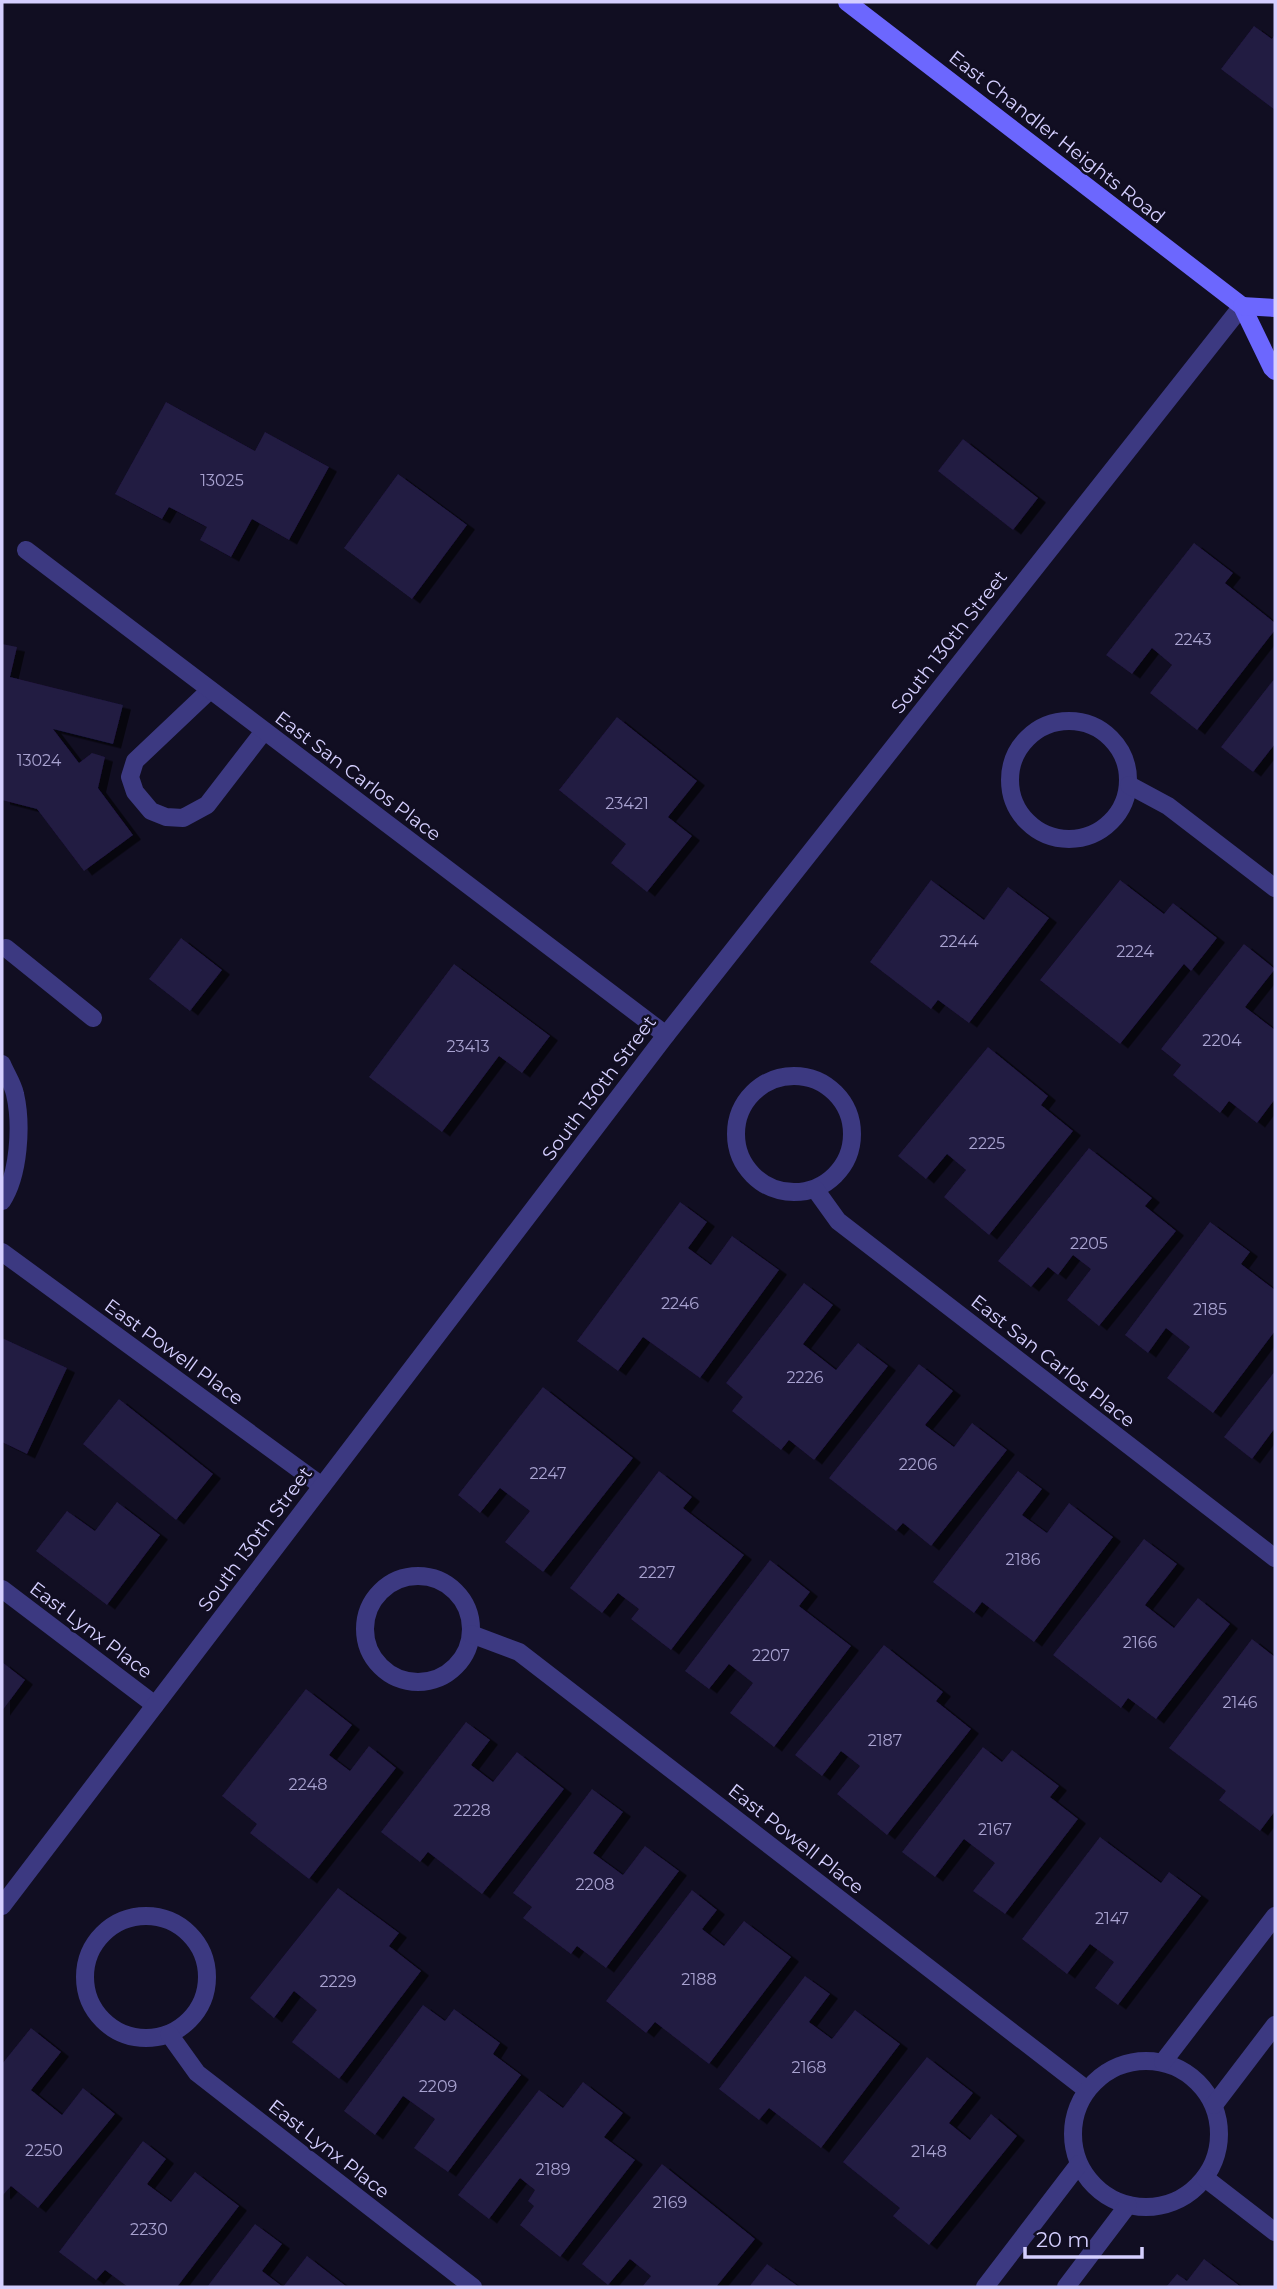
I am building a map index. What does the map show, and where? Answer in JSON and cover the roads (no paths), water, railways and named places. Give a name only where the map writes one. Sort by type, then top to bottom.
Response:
[{"type":"main road","name":"East Chandler Heights Road","points":[[847,2],[1242,306],[1275,371]]},
{"type":"main road","points":[[1242,306],[1275,308]]},
{"type":"street","name":"South 130th Street","points":[[2,1906],[666,1035],[1242,306]]},
{"type":"street","name":"East San Carlos Place","points":[[26,550],[666,1035]]},
{"type":"street","points":[[210,690],[135,761],[130,777],[135,792],[151,811],[166,817],[183,818],[207,805],[264,732]]},
{"type":"street","points":[[1076,721],[1094,726],[1109,736],[1121,750],[1129,785],[1124,803],[1114,819],[1100,832],[1082,838],[1063,839],[1045,834],[1029,824],[1017,809],[1011,791],[1011,772],[1016,754],[1026,739],[1041,728],[1058,722],[1076,721]]},
{"type":"street","points":[[1129,785],[1168,806],[1275,888]]},
{"type":"street","points":[[3,949],[93,1018]]},
{"type":"street","points":[[2,1064],[15,1094],[19,1144],[7,1193],[2,1201]]},
{"type":"street","points":[[784,1076],[803,1076],[821,1082],[836,1094],[847,1110],[852,1128],[851,1147],[844,1165],[831,1179],[815,1189],[795,1192],[776,1189],[759,1180],[746,1167],[738,1149],[736,1129],[740,1111],[751,1094],[766,1082],[784,1076]]},
{"type":"street","name":"East San Carlos Place","points":[[815,1189],[838,1221],[1275,1558]]},
{"type":"street","name":"East Powell Place","points":[[2,1252],[322,1486]]},
{"type":"street","points":[[418,1576],[435,1578],[450,1587],[463,1600],[470,1616],[471,1634],[467,1651],[457,1665],[444,1676],[427,1681],[410,1681],[393,1676],[379,1665],[369,1651],[365,1633],[366,1616],[373,1600],[385,1587],[400,1579],[418,1576]]},
{"type":"street","name":"East Lynx Place","points":[[2,1589],[155,1705]]},
{"type":"street","name":"East Powell Place","points":[[471,1634],[519,1652],[1087,2090]]},
{"type":"street","points":[[145,1916],[164,1918],[180,1926],[195,1939],[204,1956],[208,1975],[198,2011],[185,2025],[169,2034],[149,2038],[130,2036],[113,2028],[98,2015],[89,1998],[85,1979],[88,1960],[95,1943],[108,1928],[126,1919],[145,1916]]},
{"type":"street","points":[[1163,2062],[1275,1916]]},
{"type":"street","points":[[1214,2105],[1275,2025]]},
{"type":"street","name":"East Lynx Place","points":[[169,2034],[197,2073],[473,2287]]},
{"type":"street","points":[[1142,2060],[1163,2062],[1194,2078],[1206,2090],[1214,2105],[1220,2124],[1215,2162],[1190,2194],[1170,2204],[1149,2208],[1129,2205],[1108,2197],[1091,2183],[1079,2164],[1073,2145],[1077,2106],[1087,2090],[1103,2074],[1121,2064],[1142,2060]]},
{"type":"street","points":[[985,2287],[1079,2164]]},
{"type":"street","points":[[1205,2178],[1275,2232]]},
{"type":"street","points":[[1066,2287],[1129,2205]]}]
